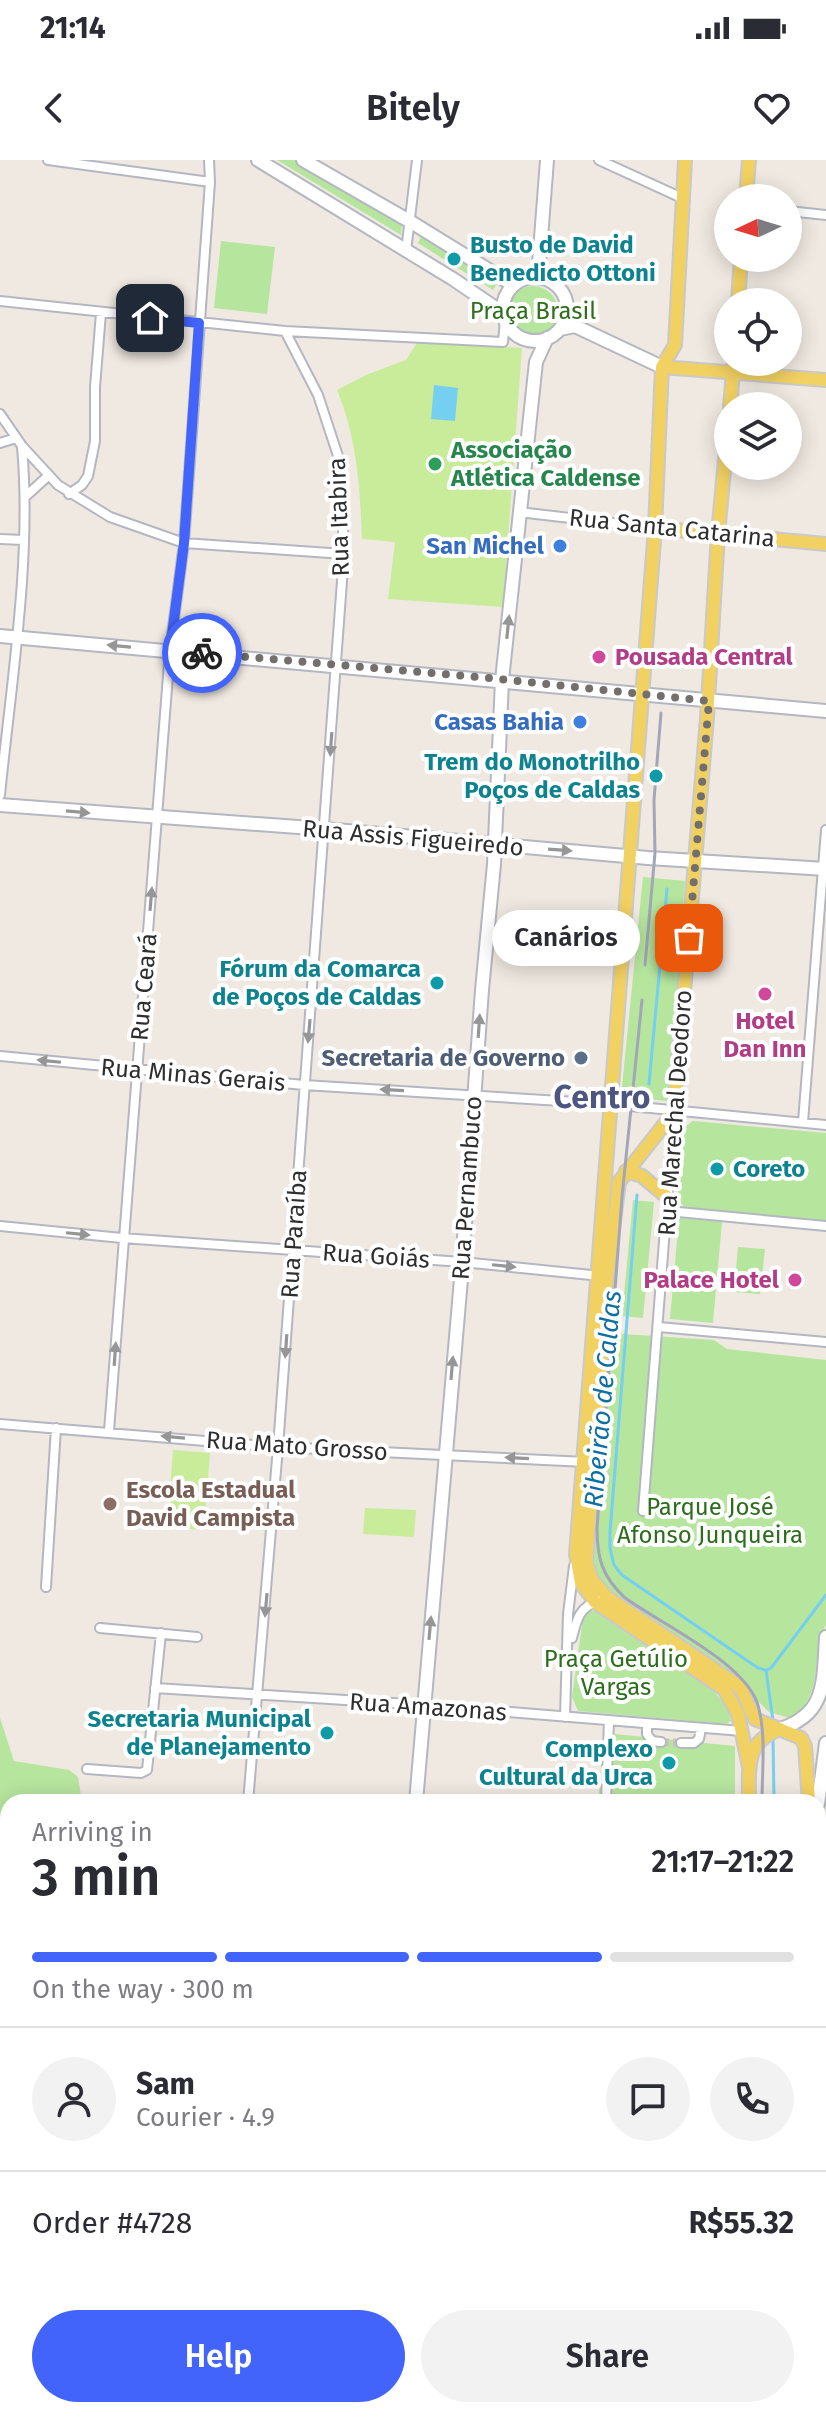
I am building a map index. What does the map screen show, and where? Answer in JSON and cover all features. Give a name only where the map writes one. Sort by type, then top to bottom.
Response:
[{"type":"main road","points":[[685,160],[675,345],[662,367],[643,695],[609,1104],[586,1562],[602,1600],[736,1684],[753,1716],[801,1738],[805,1746],[808,1794]]},
{"type":"main road","points":[[747,184],[749,160]]},
{"type":"main road","points":[[662,367],[714,367]]},
{"type":"main road","points":[[798,376],[826,380]]},
{"type":"main road","name":"Rua Marechal Deodoro","points":[[674,1112],[709,701],[723,480]]},
{"type":"main road","name":"Rua Santa Catarina","points":[[655,528],[826,544]]},
{"type":"main road","points":[[602,1277],[619,1182],[674,1112]]},
{"type":"main road","points":[[626,1171],[642,1176],[667,1197]]},
{"type":"main road","points":[[589,1462],[576,1554],[581,1583],[724,1689],[733,1702],[742,1731],[749,1767],[749,1794]]},
{"type":"main road","points":[[749,1767],[754,1747],[779,1729]]},
{"type":"street","points":[[48,160],[210,182]]},
{"type":"street","name":"Rua Ceará","points":[[109,1431],[170,650],[184,543],[210,182],[209,160]]},
{"type":"street","points":[[258,160],[453,279],[504,316],[515,334],[522,338],[539,341],[560,329],[575,326],[662,367]]},
{"type":"street","points":[[303,160],[513,285]]},
{"type":"street","points":[[406,251],[417,160]]},
{"type":"street","points":[[538,277],[547,160]]},
{"type":"street","points":[[599,160],[682,198]]},
{"type":"street","points":[[802,212],[826,215]]},
{"type":"street","points":[[0,301],[285,331],[503,342],[505,296],[513,285],[527,278],[538,277],[547,279],[561,291],[575,326]]},
{"type":"street","points":[[560,329],[566,309]]},
{"type":"street","points":[[69,494],[82,485],[88,476],[95,441],[95,387],[101,313]]},
{"type":"street","name":"Rua Itabira","points":[[285,331],[318,395],[340,462],[344,554],[337,666]]},
{"type":"street","name":"Rua Pernambuco","points":[[417,1794],[495,845],[502,680],[536,362],[547,338]]},
{"type":"street","points":[[0,414],[19,442],[69,494],[110,517],[184,543],[344,554]]},
{"type":"street","points":[[0,443],[19,442]]},
{"type":"street","points":[[0,795],[23,540],[25,497],[19,442]]},
{"type":"street","points":[[25,497],[49,475]]},
{"type":"street","name":"Rua Santa Catarina","points":[[519,512],[655,528]]},
{"type":"street","points":[[0,539],[23,540]]},
{"type":"street","points":[[0,636],[826,711]]},
{"type":"street","name":"Rua Paraíba","points":[[249,1794],[337,666]]},
{"type":"street","name":"Rua Assis Figueiredo","points":[[0,805],[325,829],[696,862],[825,868]]},
{"type":"street","points":[[803,1122],[826,830]]},
{"type":"street","name":"Rua Minas Gerais","points":[[0,1056],[304,1085],[609,1104],[826,1125]]},
{"type":"street","name":"Rua Marechal Deodoro","points":[[643,1511],[674,1112]]},
{"type":"street","points":[[668,1211],[826,1226]]},
{"type":"street","name":"Rua Goiás","points":[[0,1226],[122,1238],[462,1262],[602,1277]]},
{"type":"street","points":[[659,1327],[826,1342]]},
{"type":"street","name":"Rua Mato Grosso","points":[[0,1424],[278,1447],[589,1462]]},
{"type":"street","points":[[46,1587],[56,1428]]},
{"type":"street","points":[[565,1717],[568,1614],[576,1554]]},
{"type":"street","points":[[569,1650],[583,1608],[602,1600]]},
{"type":"street","points":[[100,1628],[197,1637]]},
{"type":"street","points":[[87,1769],[145,1772],[149,1767],[161,1633]]},
{"type":"street","points":[[779,1729],[806,1719],[817,1709],[826,1637]]},
{"type":"street","name":"Rua Amazonas","points":[[155,1688],[424,1705],[742,1731]]},
{"type":"street","points":[[606,1794],[609,1721]]},
{"type":"street","points":[[647,1725],[647,1734],[652,1741],[661,1742]]},
{"type":"street","points":[[681,1743],[694,1743],[699,1739],[701,1728]]},
{"type":"street","points":[[819,1794],[826,1743]]},
{"type":"green space","points":[[277,160],[294,160],[402,223],[401,235]]},
{"type":"green space","points":[[422,234],[498,282],[493,290],[418,243]]},
{"type":"green space","points":[[221,241],[275,247],[267,314],[214,308]]},
{"type":"green space","name":"Praça Brasil","points":[[533,286],[551,293],[558,311],[551,329],[533,336],[515,329],[508,311],[515,293]]},
{"type":"green space","name":"Associação Atlética Caldense","points":[[418,341],[522,348],[503,607],[388,599],[395,542],[362,539],[353,445],[337,390],[406,360]]},
{"type":"green space","points":[[643,877],[685,881],[668,1101],[621,1097]]},
{"type":"green space","points":[[693,1121],[826,1133],[826,1221],[685,1208],[677,1198],[685,1127]]},
{"type":"green space","points":[[633,1200],[654,1202],[643,1318],[622,1316]]},
{"type":"green space","points":[[679,1218],[722,1222],[713,1323],[670,1319]]},
{"type":"green space","points":[[738,1247],[765,1249],[760,1294],[734,1292]]},
{"type":"green space","name":"Parque José Afonso Junqueira","points":[[608,1333],[714,1340],[727,1349],[826,1360],[826,1625],[818,1650],[813,1688],[801,1709],[790,1718],[769,1712],[723,1667],[653,1624],[599,1582],[591,1548]]},
{"type":"green space","points":[[173,1450],[210,1453],[204,1530],[167,1527]]},
{"type":"green space","points":[[365,1508],[416,1510],[414,1537],[363,1534]]},
{"type":"green space","name":"Praça Getúlio Vargas","points":[[588,1610],[594,1611],[714,1691],[729,1710],[731,1721],[726,1724],[578,1711],[572,1697],[583,1618]]},
{"type":"green space","points":[[0,1718],[14,1761],[69,1770],[78,1777],[81,1794],[0,1794]]},
{"type":"green space","name":"Complexo Cultural da Urca","points":[[604,1733],[735,1746],[735,1794],[599,1794]]},
{"type":"water","points":[[434,385],[458,388],[455,421],[431,419]]},
{"type":"waterway","name":"Ribeirão de Caldas","points":[[649,1084],[667,889]]},
{"type":"waterway","name":"Ribeirão de Caldas","points":[[637,1195],[610,1532],[614,1565],[622,1575],[758,1668],[766,1670]]},
{"type":"waterway","points":[[767,1670],[826,1595]]},
{"type":"waterway","points":[[766,1670],[773,1721]]},
{"type":"waterway","points":[[773,1737],[774,1794]]},
{"type":"tunnel","points":[[661,1742],[681,1743]]},
{"type":"railway","points":[[645,965],[655,853],[654,800],[661,713]]},
{"type":"railway","points":[[642,1000],[622,1197],[598,1548],[606,1574],[624,1597],[702,1646],[739,1676],[752,1692],[759,1709],[762,1732],[762,1794]]},
{"type":"way so far","points":[[202,653],[709,701],[689,938]]},
{"type":"place","name":"Busto de David Benedicto Ottoni","points":[[454,259]]},
{"type":"place","name":"Associação Atlética Caldense","points":[[435,464]]},
{"type":"place","name":"San Michel","points":[[560,546]]},
{"type":"place","name":"Pousada Central","points":[[599,657]]},
{"type":"place","name":"Casas Bahia","points":[[580,722]]},
{"type":"place","name":"Trem do Monotrilho Poços de Caldas","points":[[656,776]]},
{"type":"place","name":"Canários","points":[[689,938]]},
{"type":"place","name":"Fórum da Comarca de Poços de Caldas","points":[[437,983]]},
{"type":"place","name":"Hotel Dan Inn","points":[[765,994]]},
{"type":"place","name":"Secretaria de Governo","points":[[581,1058]]},
{"type":"place","name":"Coreto","points":[[717,1169]]},
{"type":"place","name":"Palace Hotel","points":[[795,1280]]},
{"type":"place","name":"Escola Estadual David Campista","points":[[110,1504]]},
{"type":"place","name":"Secretaria Municipal de Planejamento","points":[[327,1733]]},
{"type":"place","name":"Complexo Cultural da Urca","points":[[669,1763]]},
{"type":"district","name":"Centro","points":[[602,1097]]},
{"type":"route","points":[[150,318],[199,323],[184,543],[170,650],[202,653]]}]
